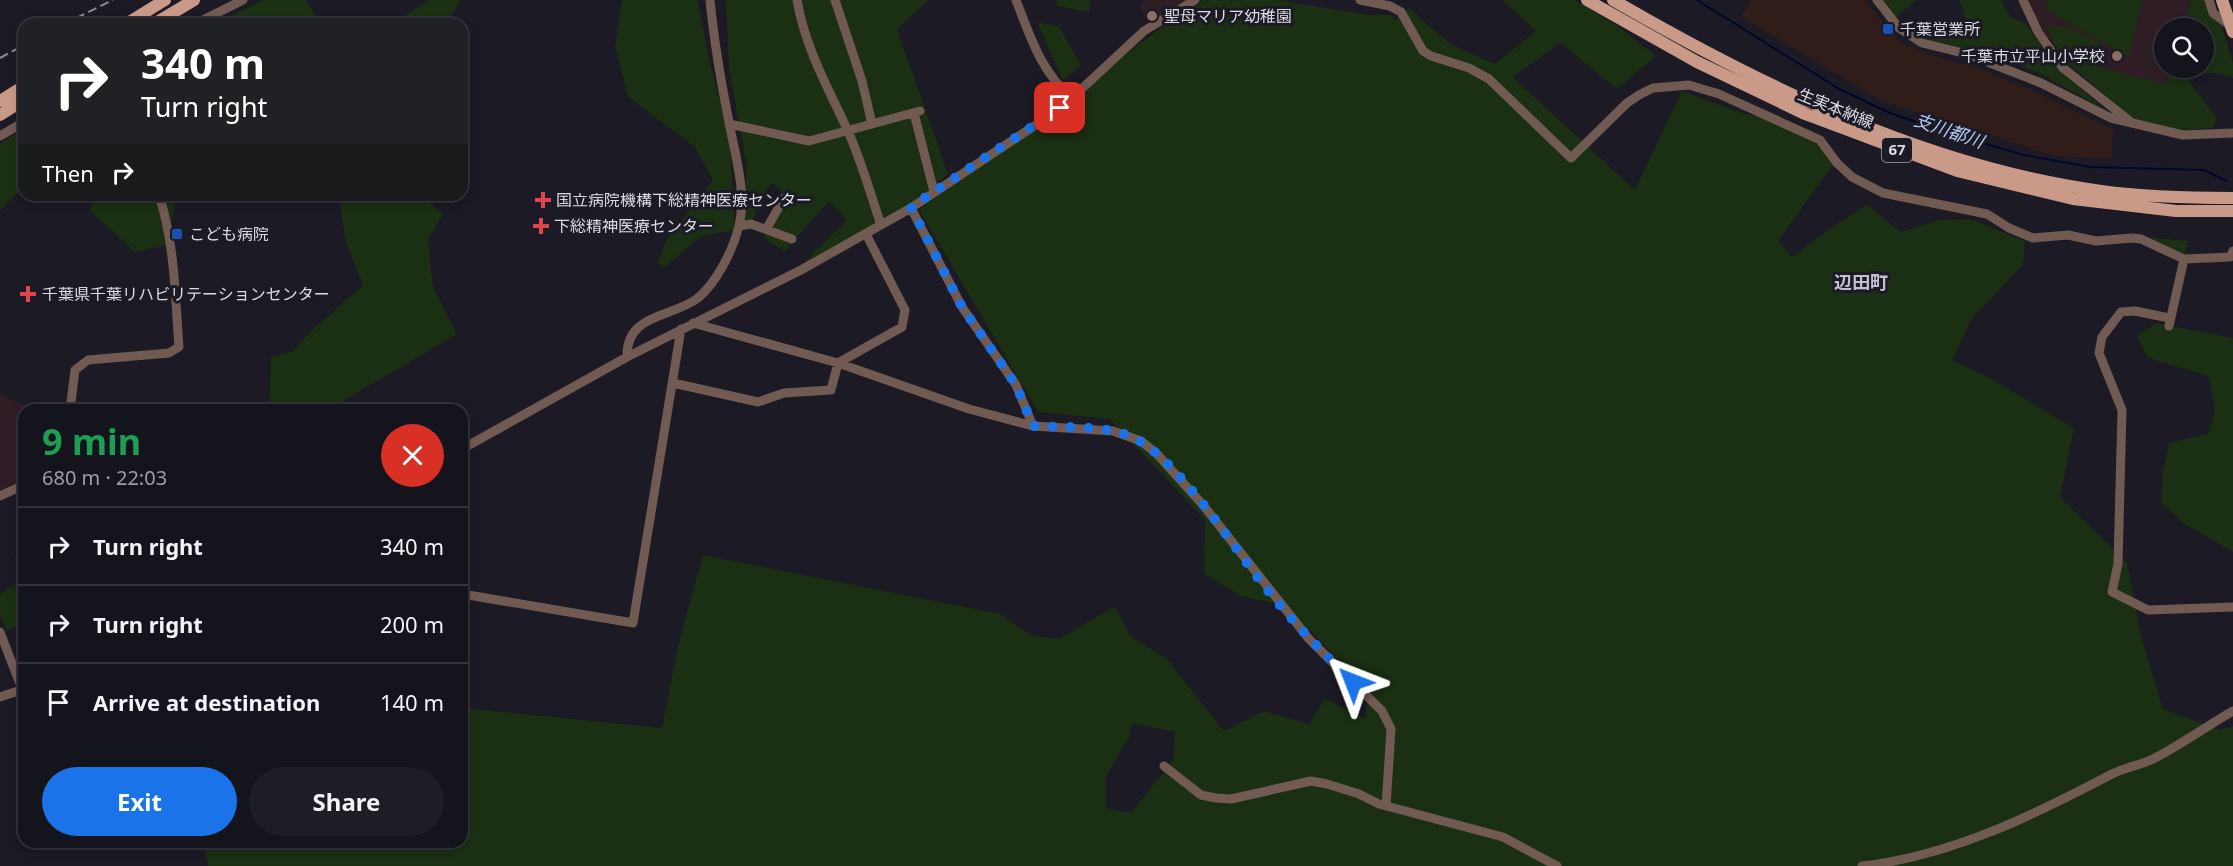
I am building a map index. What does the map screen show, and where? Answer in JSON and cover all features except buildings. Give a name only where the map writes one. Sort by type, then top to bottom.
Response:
[{"type":"main road","points":[[136,18],[165,0]]},
{"type":"main road","points":[[164,18],[194,0]]},
{"type":"main road","name":"生実本納線","points":[[1587,0],[1697,62],[1805,114],[1957,171],[2073,200],[2176,211],[2233,211]]},
{"type":"main road","name":"生実本納線","points":[[1612,0],[1702,50],[1792,94],[1936,151],[2009,173],[2102,191],[2233,198]]},
{"type":"main road","points":[[2222,0],[2232,29]]},
{"type":"main road","points":[[0,101],[18,90]]},
{"type":"main road","points":[[0,115],[18,104]]},
{"type":"street","points":[[207,18],[243,0]]},
{"type":"street","points":[[627,357],[627,345],[632,334],[657,316],[698,298],[711,283],[726,259],[739,226],[740,180],[714,39],[710,0]]},
{"type":"street","points":[[796,0],[810,52],[848,131],[881,225]]},
{"type":"street","points":[[835,0],[862,81],[872,124]]},
{"type":"street","points":[[1016,0],[1039,59],[1060,88],[1071,98]]},
{"type":"street","points":[[468,446],[627,357],[801,270],[911,207],[1060,108],[1144,30],[1195,0]]},
{"type":"street","points":[[1360,0],[1390,6],[1401,12],[1423,51],[1431,56],[1469,68],[1489,79],[1571,158],[1627,103],[1639,95],[1663,87],[1689,85],[1719,94],[1820,140],[1837,163],[1852,177],[1883,194],[1987,214],[2009,228],[2032,238],[2068,235],[2096,241],[2140,239],[2184,259],[2230,257],[2233,251]]},
{"type":"street","points":[[1877,0],[1899,28],[1922,43],[1967,54],[2040,83],[2083,106],[2136,126],[2183,135],[2233,134]]},
{"type":"street","points":[[2023,0],[2038,32],[2063,68],[2136,126]]},
{"type":"street","points":[[2209,0],[2213,13],[2232,29]]},
{"type":"street","points":[[729,124],[809,141],[917,112],[934,192]]},
{"type":"street","points":[[0,136],[18,126]]},
{"type":"street","points":[[767,228],[784,198]]},
{"type":"street","points":[[71,404],[75,370],[88,360],[170,353],[179,347],[174,255],[170,230],[161,201]]},
{"type":"street","points":[[911,207],[962,307],[1016,385],[1033,426]]},
{"type":"street","points":[[739,226],[751,224],[792,239]]},
{"type":"street","points":[[673,383],[758,402],[784,393],[831,390],[838,363],[902,327],[906,310],[866,234]]},
{"type":"street","points":[[2184,259],[2169,322],[2135,311],[2121,312],[2099,345],[2098,352],[2122,411],[2118,564],[2112,592],[2148,610],[2233,607]]},
{"type":"street","points":[[693,323],[838,363],[969,409],[1033,426],[1113,431],[1130,435],[1157,454],[1203,505],[1309,639],[1382,711],[1391,729],[1386,806]]},
{"type":"street","points":[[468,595],[633,623],[681,329]]},
{"type":"street","points":[[0,496],[18,488]]},
{"type":"street","points":[[0,632],[18,677]]},
{"type":"street","points":[[0,697],[18,691]]},
{"type":"street","points":[[1862,866],[1885,864],[1952,847],[2050,807],[2114,773],[2154,759],[2233,711]]},
{"type":"street","points":[[1164,766],[1201,795],[1216,798],[1231,799],[1259,794],[1311,781],[1359,794],[1386,806],[1503,837],[1557,866]]},
{"type":"shaded area","name":"聖母マリア幼稚園","points":[[1143,0],[1187,0],[1148,24],[1140,6]]},
{"type":"shaded area","name":"千葉営業所","points":[[1751,0],[1865,0],[1900,42],[1927,54],[1980,69],[2038,93],[2114,130],[2111,159],[2054,156],[1880,100],[1741,17]]},
{"type":"shaded area","name":"千葉市立平山小学校","points":[[2024,0],[2204,0],[2209,18],[2154,18],[2154,78],[2180,78],[2172,91],[2101,82],[2040,31]]},
{"type":"shaded area","name":"千葉市立平山小学校","points":[[2214,25],[2223,33],[2214,39]]},
{"type":"shaded area","points":[[0,394],[21,404],[18,404],[18,483],[0,491]]},
{"type":"green space","points":[[263,0],[306,0],[317,18],[226,18]]},
{"type":"green space","points":[[429,0],[461,0],[451,18],[401,18]]},
{"type":"green space","points":[[622,0],[698,0],[706,45],[730,143],[735,230],[702,236],[663,268],[658,262],[667,239],[713,180],[694,146],[628,97],[615,46]]},
{"type":"green space","points":[[726,0],[929,0],[897,29],[948,174],[918,199],[815,264],[806,260],[847,220],[829,201],[785,251],[763,238],[789,198],[772,183],[760,198],[753,221],[744,222],[747,166],[729,69]]},
{"type":"green space","points":[[1057,0],[1091,0],[1089,12],[1057,6]]},
{"type":"green space","points":[[1203,0],[1276,0],[1369,15],[1391,15],[1395,21],[1409,8],[1450,44],[1495,64],[1536,31],[1502,0],[1574,0],[1615,24],[1656,56],[1617,89],[1560,43],[1513,77],[1635,190],[1682,91],[1741,113],[1809,129],[1833,165],[1778,241],[1792,257],[1833,226],[1867,205],[1901,232],[1939,220],[1970,219],[2025,241],[2023,265],[1972,318],[1952,360],[1990,378],[2074,428],[2060,497],[2127,563],[2141,636],[2163,709],[2220,730],[2233,726],[2233,866],[208,866],[204,848],[468,848],[468,709],[662,728],[678,646],[703,555],[1000,614],[1032,636],[1059,639],[1115,606],[1131,637],[1167,659],[1224,731],[1264,711],[1309,724],[1325,699],[1366,719],[1367,690],[1307,627],[1274,603],[1240,596],[1204,573],[1205,520],[1110,419],[1038,412],[919,210],[1174,18],[1185,15]],"holes":[[[1132,723],[1175,732],[1173,760],[1131,813],[1106,808],[1106,777],[1129,737]]]},
{"type":"green space","points":[[1882,0],[1916,0],[1896,18]]},
{"type":"green space","points":[[1960,0],[2001,0],[2010,17],[2025,23],[2058,69],[2104,109],[2039,73],[2007,61],[1964,56],[1923,40],[1941,32],[1968,28]]},
{"type":"green space","points":[[2049,0],[2142,0],[2129,58],[2046,9]]},
{"type":"green space","points":[[2191,0],[2214,0],[2233,63],[2233,78],[2214,73],[2214,18],[2186,18]]},
{"type":"green space","points":[[1037,22],[1059,26],[1081,65],[1063,81]]},
{"type":"green space","points":[[2066,26],[2100,43],[2098,67],[2166,84],[2168,78],[2189,78],[2189,81],[2216,117],[2214,128],[2183,130],[2136,121],[2059,56],[2047,27]]},
{"type":"green space","points":[[18,132],[18,192],[0,211],[0,144]]},
{"type":"green space","points":[[95,201],[174,201],[175,203],[167,245],[135,252],[90,210]]},
{"type":"green space","points":[[340,201],[427,201],[443,214],[428,240],[433,287],[457,334],[338,404],[270,404],[271,357],[294,351],[307,335],[363,285],[345,239]]},
{"type":"green space","points":[[2143,237],[2188,241],[2185,256]]},
{"type":"green space","points":[[2155,323],[2233,338],[2233,552],[2183,523],[2161,502],[2163,472],[2169,443],[2208,434],[2215,412],[2209,376],[2148,358],[2137,336]]},
{"type":"green space","points":[[18,583],[18,626],[7,630],[0,615],[0,594]]},
{"type":"waterway","name":"支川都川","points":[[1697,0],[1841,90],[1890,113],[1948,133],[2024,155],[2090,167],[2204,170],[2227,181]]},
{"type":"railway","points":[[76,18],[113,0]]},
{"type":"railway","points":[[0,58],[18,48]]},
{"type":"place","name":"聖母マリア幼稚園","points":[[1152,16]]},
{"type":"place","name":"千葉営業所","points":[[1888,29]]},
{"type":"place","name":"千葉市立平山小学校","points":[[2117,56]]},
{"type":"place","name":"国立病院機構下総精神医療センター","points":[[543,200]]},
{"type":"place","name":"下総精神医療センター","points":[[541,226]]},
{"type":"place","name":"こども病院","points":[[177,234]]},
{"type":"place","name":"千葉県千葉リハビリテーションセンター","points":[[28,294]]},
{"type":"district","name":"辺田町","points":[[1861,283]]},
{"type":"route","points":[[1060,108],[911,207],[962,307],[1016,385],[1033,426],[1113,431],[1130,435],[1141,441],[1157,454],[1203,505],[1309,639],[1353,682]]}]
